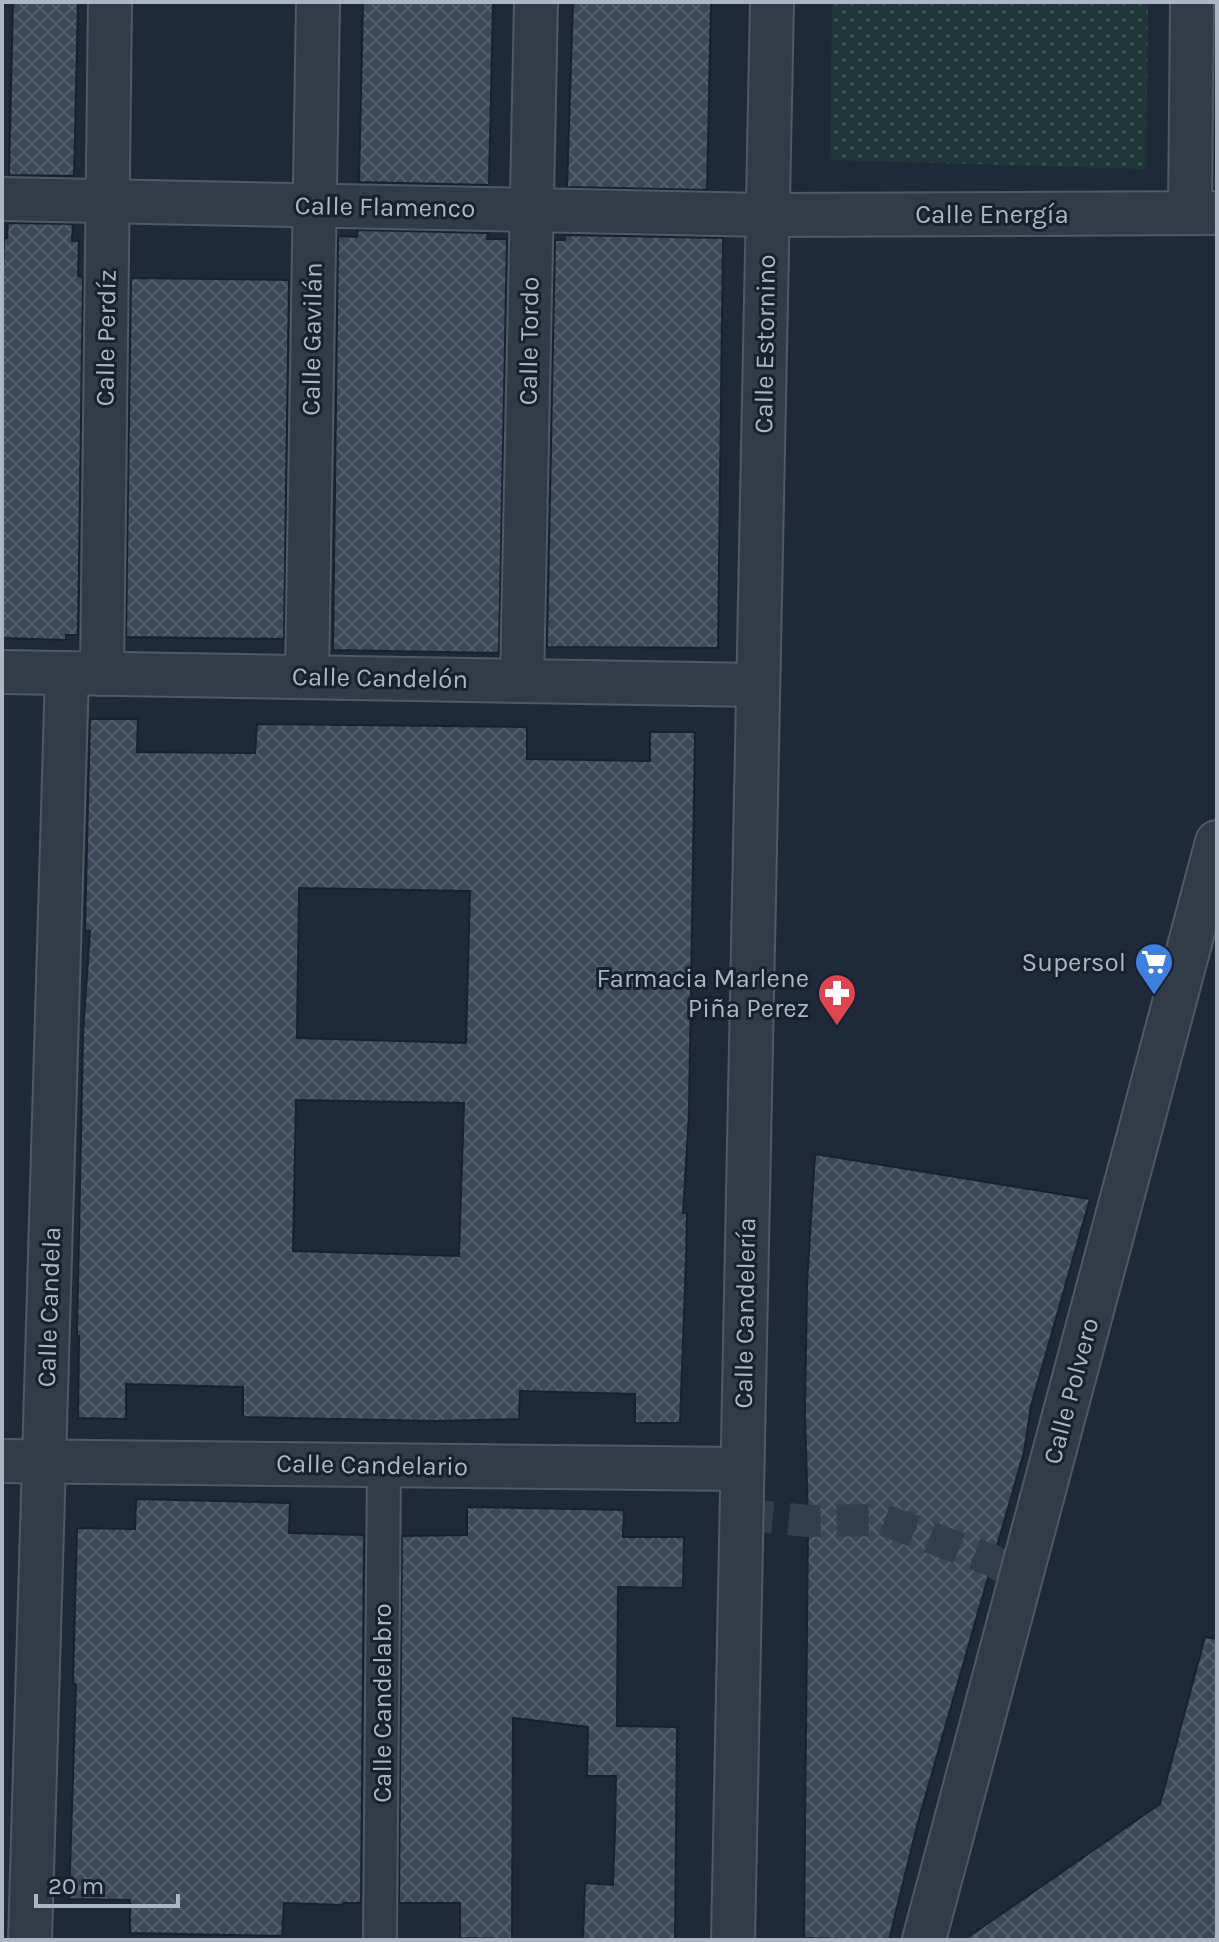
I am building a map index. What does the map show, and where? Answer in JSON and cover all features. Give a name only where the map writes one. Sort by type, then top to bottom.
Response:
[{"type":"street","name":"Calle Perdíz","points":[[84,674],[107,201],[110,2]]},
{"type":"street","name":"Calle Gavilán","points":[[307,677],[318,2]]},
{"type":"street","name":"Calle Tordo","points":[[522,681],[536,2]]},
{"type":"street","name":"Calle Estornino","points":[[758,685],[772,2]]},
{"type":"street","points":[[1192,2],[1203,213]]},
{"type":"street","name":"Calle Flamenco","points":[[2,199],[768,215]]},
{"type":"street","name":"Calle Energía","points":[[768,215],[1203,213]]},
{"type":"street","name":"Calle Candelón","points":[[2,672],[758,685]]},
{"type":"street","name":"Calle Candela","points":[[30,1940],[44,1462],[84,674]]},
{"type":"street","name":"Calle Candelería","points":[[733,1940],[758,685]]},
{"type":"street","name":"Calle Polvero","points":[[924,1940],[1217,842]]},
{"type":"street","name":"Calle Candelario","points":[[2,1461],[742,1469]]},
{"type":"street","name":"Calle Candelabro","points":[[380,1940],[384,1466]]},
{"type":"green space","points":[[832,2],[1148,2],[1146,169],[830,160]]},
{"type":"building","points":[[13,2],[78,2],[74,176],[9,175]]},
{"type":"building","points":[[363,2],[493,2],[489,185],[359,182]]},
{"type":"building","points":[[573,2],[711,2],[707,190],[567,187]]},
{"type":"building","points":[[8,223],[73,224],[72,241],[79,241],[78,276],[83,277],[78,635],[66,635],[66,640],[2,638],[2,301],[4,238],[7,238]]},
{"type":"building","points":[[358,230],[488,233],[487,239],[507,239],[499,653],[333,650],[338,236],[357,237]]},
{"type":"building","points":[[565,235],[723,238],[718,648],[547,647],[555,240],[565,240]]},
{"type":"building","points":[[131,278],[289,280],[284,639],[126,637]]},
{"type":"building","points":[[90,719],[138,719],[137,752],[255,753],[257,724],[527,727],[527,759],[650,761],[650,732],[695,732],[689,1113],[683,1213],[687,1213],[680,1423],[635,1423],[635,1394],[520,1391],[519,1419],[435,1421],[243,1417],[243,1387],[126,1384],[126,1419],[78,1418],[83,1034],[90,931],[85,931]],"holes":[[[299,888],[470,891],[466,1043],[297,1038]],[[296,1100],[464,1103],[459,1256],[293,1251]]]},
{"type":"building","points":[[815,1154],[1090,1199],[1031,1406],[1024,1452],[918,1822],[889,1940],[804,1938],[808,1521],[805,1412],[807,1283]]},
{"type":"building","points":[[136,1499],[290,1503],[289,1533],[364,1535],[361,1903],[284,1903],[282,1936],[130,1933],[130,1900],[69,1899],[77,1528],[135,1529]]},
{"type":"building","points":[[467,1507],[624,1510],[623,1537],[684,1537],[683,1588],[618,1587],[617,1726],[677,1727],[675,1939],[583,1939],[585,1883],[613,1885],[615,1829],[616,1776],[587,1776],[588,1727],[513,1718],[512,1939],[460,1938],[460,1903],[399,1903],[402,1536],[467,1535]]},
{"type":"building","points":[[1205,1637],[1217,1639],[1217,1940],[964,1940],[1160,1804]]},
{"type":"tunnel","points":[[741,1514],[808,1521],[884,1520],[993,1561],[1021,1578]]},
{"type":"place","name":"Supersol","points":[[1154,996]]},
{"type":"place","name":"Farmacia Marlene Piña Perez","points":[[837,1027]]}]
